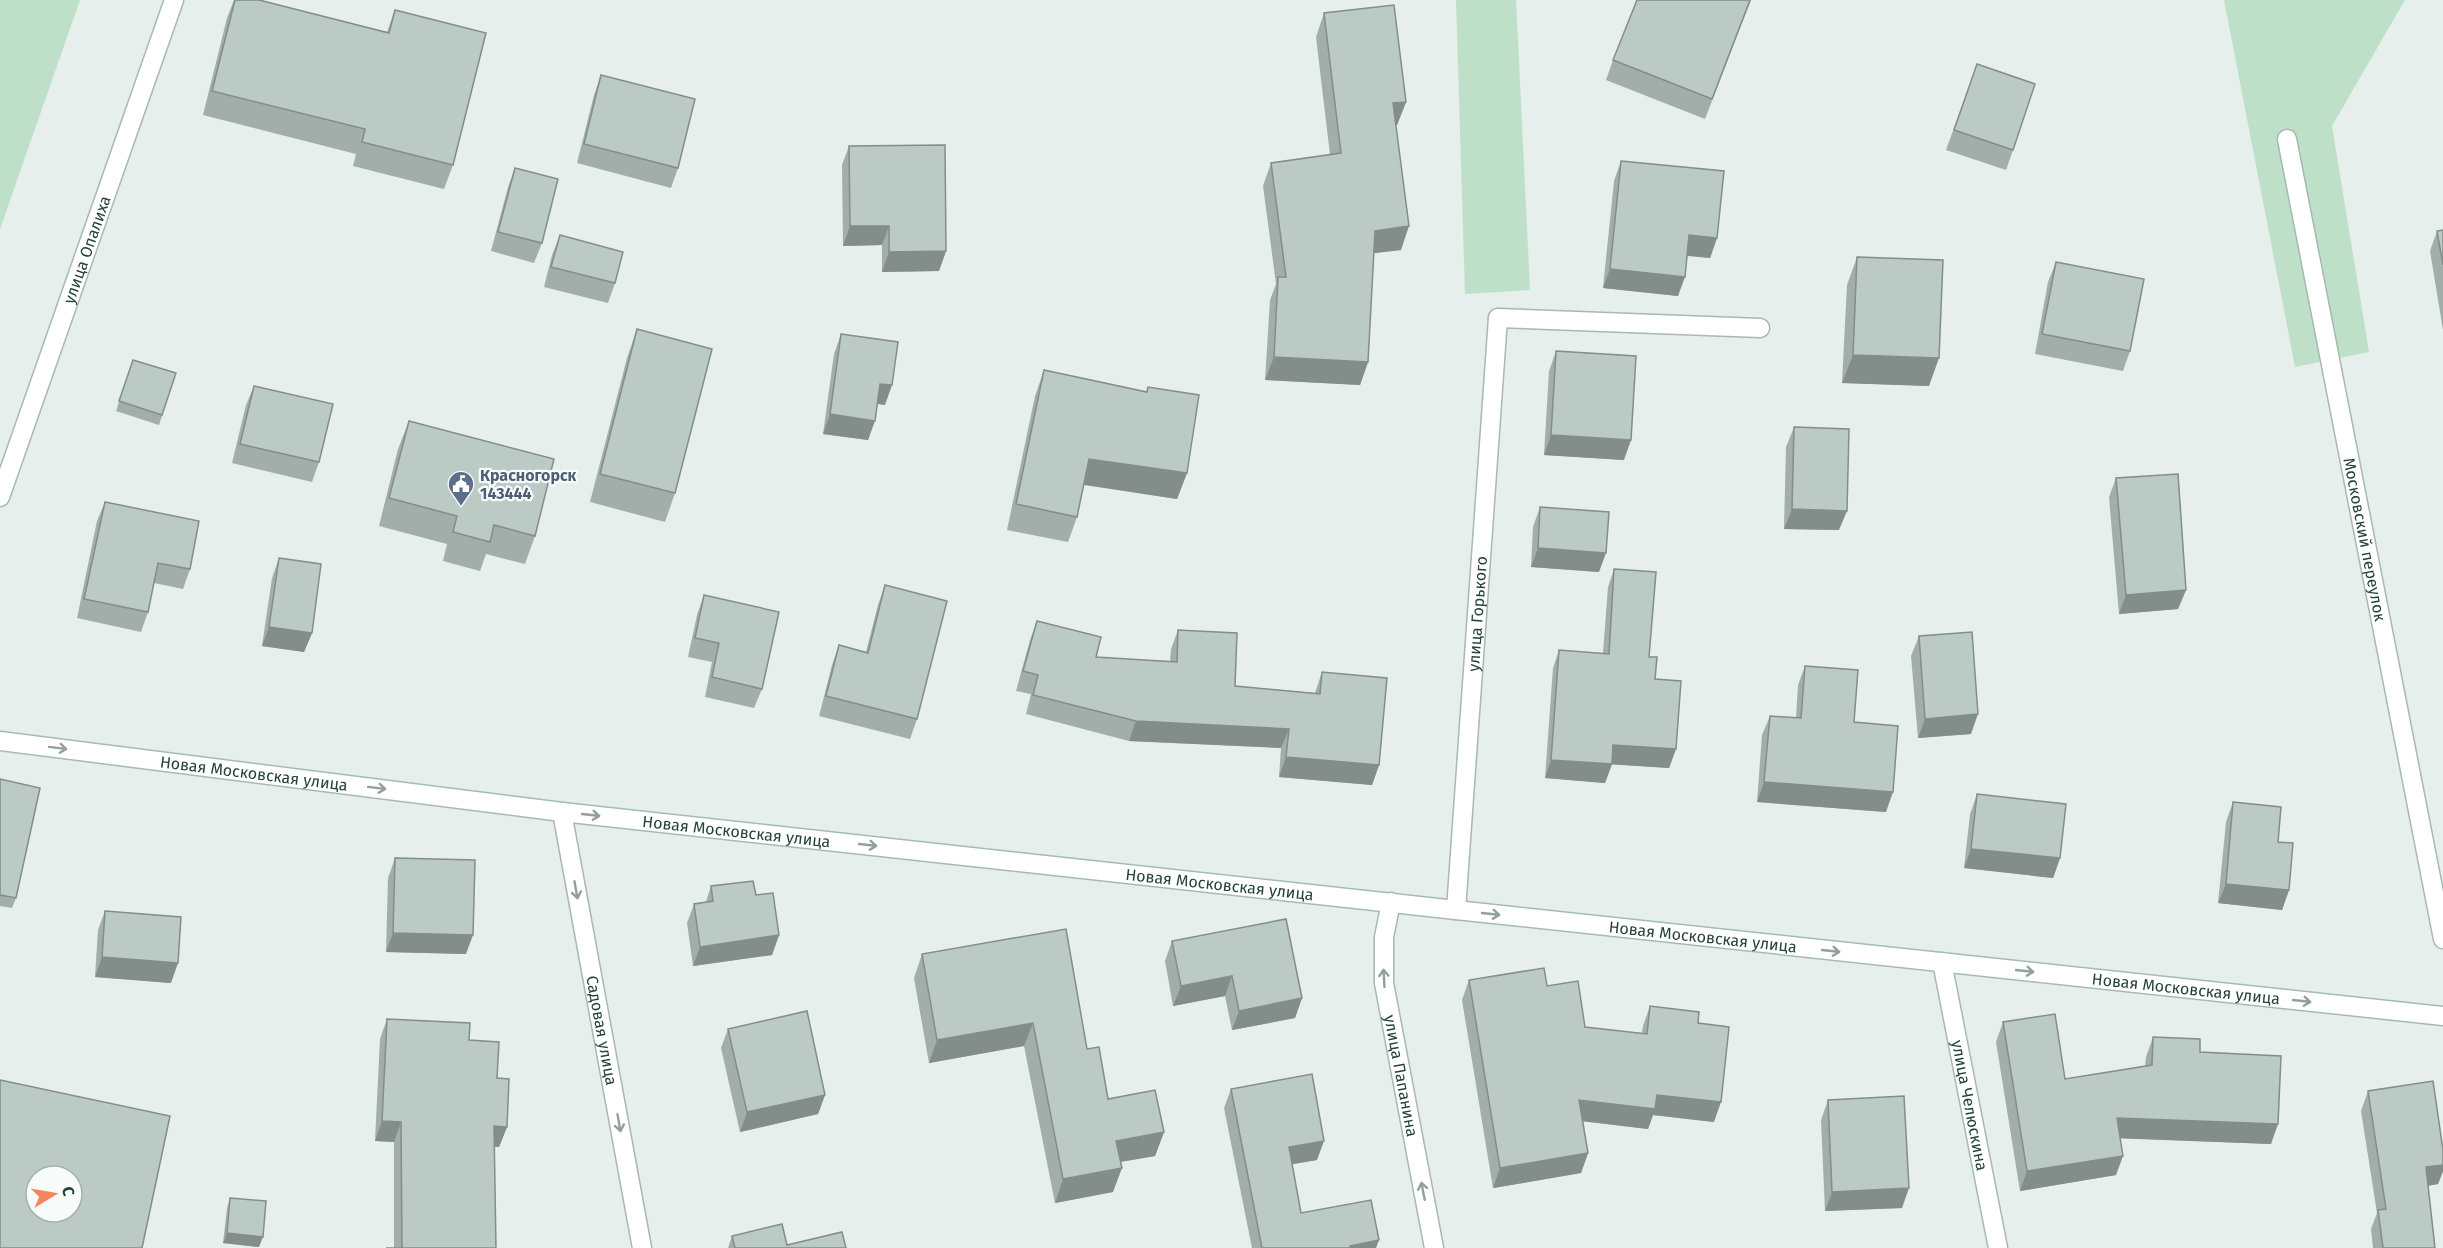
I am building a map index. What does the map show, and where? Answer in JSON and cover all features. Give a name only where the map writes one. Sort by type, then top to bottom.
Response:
[{"type":"street","name":"улица Опалиха","points":[[0,497],[174,0]]},
{"type":"street","name":"Московский переулок","points":[[2287,139],[2443,939]]},
{"type":"street","name":"улица Горького","points":[[1456,910],[1498,318],[1760,328]]},
{"type":"street","name":"Новая Московская улица","points":[[0,741],[562,812],[2443,1016]]},
{"type":"street","name":"Садовая улица","points":[[562,812],[642,1248]]},
{"type":"street","name":"улица Папанина","points":[[1391,902],[1384,937],[1384,983],[1434,1248]]},
{"type":"street","name":"улица Челюскина","points":[[1942,962],[1998,1248]]},
{"type":"green space","points":[[0,0],[80,0],[0,229]]},
{"type":"green space","points":[[1456,0],[1516,0],[1530,290],[1465,294]]},
{"type":"green space","points":[[2224,0],[2405,0],[2332,126],[2369,352],[2295,367]]},
{"type":"building","points":[[235,0],[259,0],[389,33],[395,10],[486,33],[453,165],[362,142],[365,129],[212,91]]},
{"type":"building","points":[[1637,0],[1750,0],[1712,99],[1613,60]]},
{"type":"building","points":[[1394,5],[1406,102],[1393,103],[1409,226],[1375,231],[1368,362],[1274,357],[1278,277],[1286,277],[1271,163],[1341,153],[1324,13]]},
{"type":"building","points":[[1977,64],[2035,84],[2013,150],[1954,130]]},
{"type":"building","points":[[601,75],[695,99],[678,168],[584,144]]},
{"type":"building","points":[[945,145],[946,251],[889,252],[889,226],[850,226],[849,146]]},
{"type":"building","points":[[1621,161],[1724,171],[1717,238],[1689,235],[1685,277],[1610,269]]},
{"type":"building","points":[[515,168],[558,179],[542,243],[498,232]]},
{"type":"building","points":[[2443,230],[2443,265],[2437,231]]},
{"type":"building","points":[[560,235],[623,252],[615,283],[551,267]]},
{"type":"building","points":[[1857,257],[1943,260],[1939,358],[1853,355]]},
{"type":"building","points":[[2056,262],[2144,279],[2130,351],[2042,334]]},
{"type":"building","points":[[637,329],[712,349],[675,493],[600,474]]},
{"type":"building","points":[[841,334],[898,342],[892,385],[880,384],[875,421],[830,414]]},
{"type":"building","points":[[1556,351],[1636,356],[1631,440],[1551,435]]},
{"type":"building","points":[[133,360],[176,373],[162,415],[119,401]]},
{"type":"building","points":[[1044,370],[1147,392],[1148,387],[1199,395],[1187,473],[1089,459],[1077,517],[1016,504]]},
{"type":"building","points":[[254,386],[333,404],[319,462],[240,444]]},
{"type":"building","name":"Красногорск 143444","points":[[409,421],[554,459],[535,536],[494,525],[490,542],[453,532],[457,516],[389,498]]},
{"type":"building","points":[[1794,427],[1849,429],[1847,511],[1792,509]]},
{"type":"building","points":[[2178,474],[2186,590],[2126,595],[2116,478]]},
{"type":"building","points":[[105,502],[199,521],[190,569],[158,563],[148,612],[84,599]]},
{"type":"building","points":[[1540,507],[1609,512],[1606,553],[1538,548]]},
{"type":"building","points":[[279,558],[321,564],[312,633],[269,627]]},
{"type":"building","points":[[1614,569],[1656,572],[1649,657],[1657,657],[1655,679],[1681,681],[1676,749],[1613,745],[1612,764],[1551,760],[1559,650],[1609,654]]},
{"type":"building","points":[[885,585],[947,601],[917,719],[826,696],[839,645],[868,653]]},
{"type":"building","points":[[704,595],[779,612],[762,689],[712,677],[719,643],[695,638]]},
{"type":"building","points":[[1037,621],[1101,637],[1096,657],[1177,662],[1178,630],[1237,633],[1235,686],[1320,694],[1322,672],[1387,678],[1379,765],[1286,757],[1289,729],[1136,721],[1033,695],[1038,675],[1023,671]]},
{"type":"building","points":[[1972,632],[1978,714],[1925,719],[1919,636]]},
{"type":"building","points":[[1805,666],[1858,670],[1854,722],[1898,726],[1893,792],[1764,782],[1770,716],[1801,718]]},
{"type":"building","points":[[0,779],[40,788],[16,898],[0,895]]},
{"type":"building","points":[[1977,794],[2066,804],[2060,858],[1971,849]]},
{"type":"building","points":[[2233,802],[2281,807],[2278,842],[2293,843],[2289,890],[2226,884]]},
{"type":"building","points":[[395,858],[475,860],[473,935],[393,933]]},
{"type":"building","points":[[753,881],[756,895],[773,893],[779,935],[700,947],[694,904],[713,901],[711,886]]},
{"type":"building","points":[[105,911],[181,917],[178,963],[102,957]]},
{"type":"building","points":[[1286,919],[1302,998],[1239,1011],[1232,976],[1181,986],[1172,941]]},
{"type":"building","points":[[1066,929],[1087,1049],[1099,1047],[1108,1099],[1155,1090],[1164,1132],[1116,1141],[1122,1168],[1063,1179],[1033,1023],[937,1040],[922,954]]},
{"type":"building","points":[[1544,968],[1547,986],[1578,981],[1585,1027],[1647,1034],[1650,1006],[1699,1012],[1698,1023],[1729,1027],[1721,1102],[1657,1095],[1655,1109],[1579,1100],[1588,1153],[1500,1168],[1469,980]]},
{"type":"building","points":[[807,1011],[825,1095],[747,1112],[728,1029]]},
{"type":"building","points":[[2055,1014],[2065,1079],[2152,1065],[2153,1037],[2200,1039],[2200,1052],[2281,1056],[2278,1124],[2117,1118],[2123,1156],[2027,1171],[2003,1022]]},
{"type":"building","points":[[387,1019],[470,1023],[469,1040],[499,1042],[497,1078],[509,1079],[507,1127],[494,1126],[496,1248],[402,1248],[401,1122],[382,1121]]},
{"type":"building","points":[[1312,1074],[1324,1141],[1289,1147],[1301,1213],[1371,1200],[1379,1240],[1350,1246],[1351,1248],[1262,1248],[1231,1089]]},
{"type":"building","points":[[0,1080],[170,1116],[142,1248],[0,1248]]},
{"type":"building","points":[[2433,1081],[2443,1150],[2443,1165],[2426,1167],[2435,1248],[2383,1248],[2378,1210],[2386,1209],[2368,1091]]},
{"type":"building","points":[[1904,1096],[1909,1188],[1832,1192],[1828,1100]]},
{"type":"building","points":[[230,1198],[266,1201],[263,1237],[227,1233]]},
{"type":"building","points":[[782,1224],[787,1245],[842,1232],[846,1248],[735,1248],[732,1236]]},
{"type":"place","name":"Красногорск 143444","points":[[461,507]]}]
